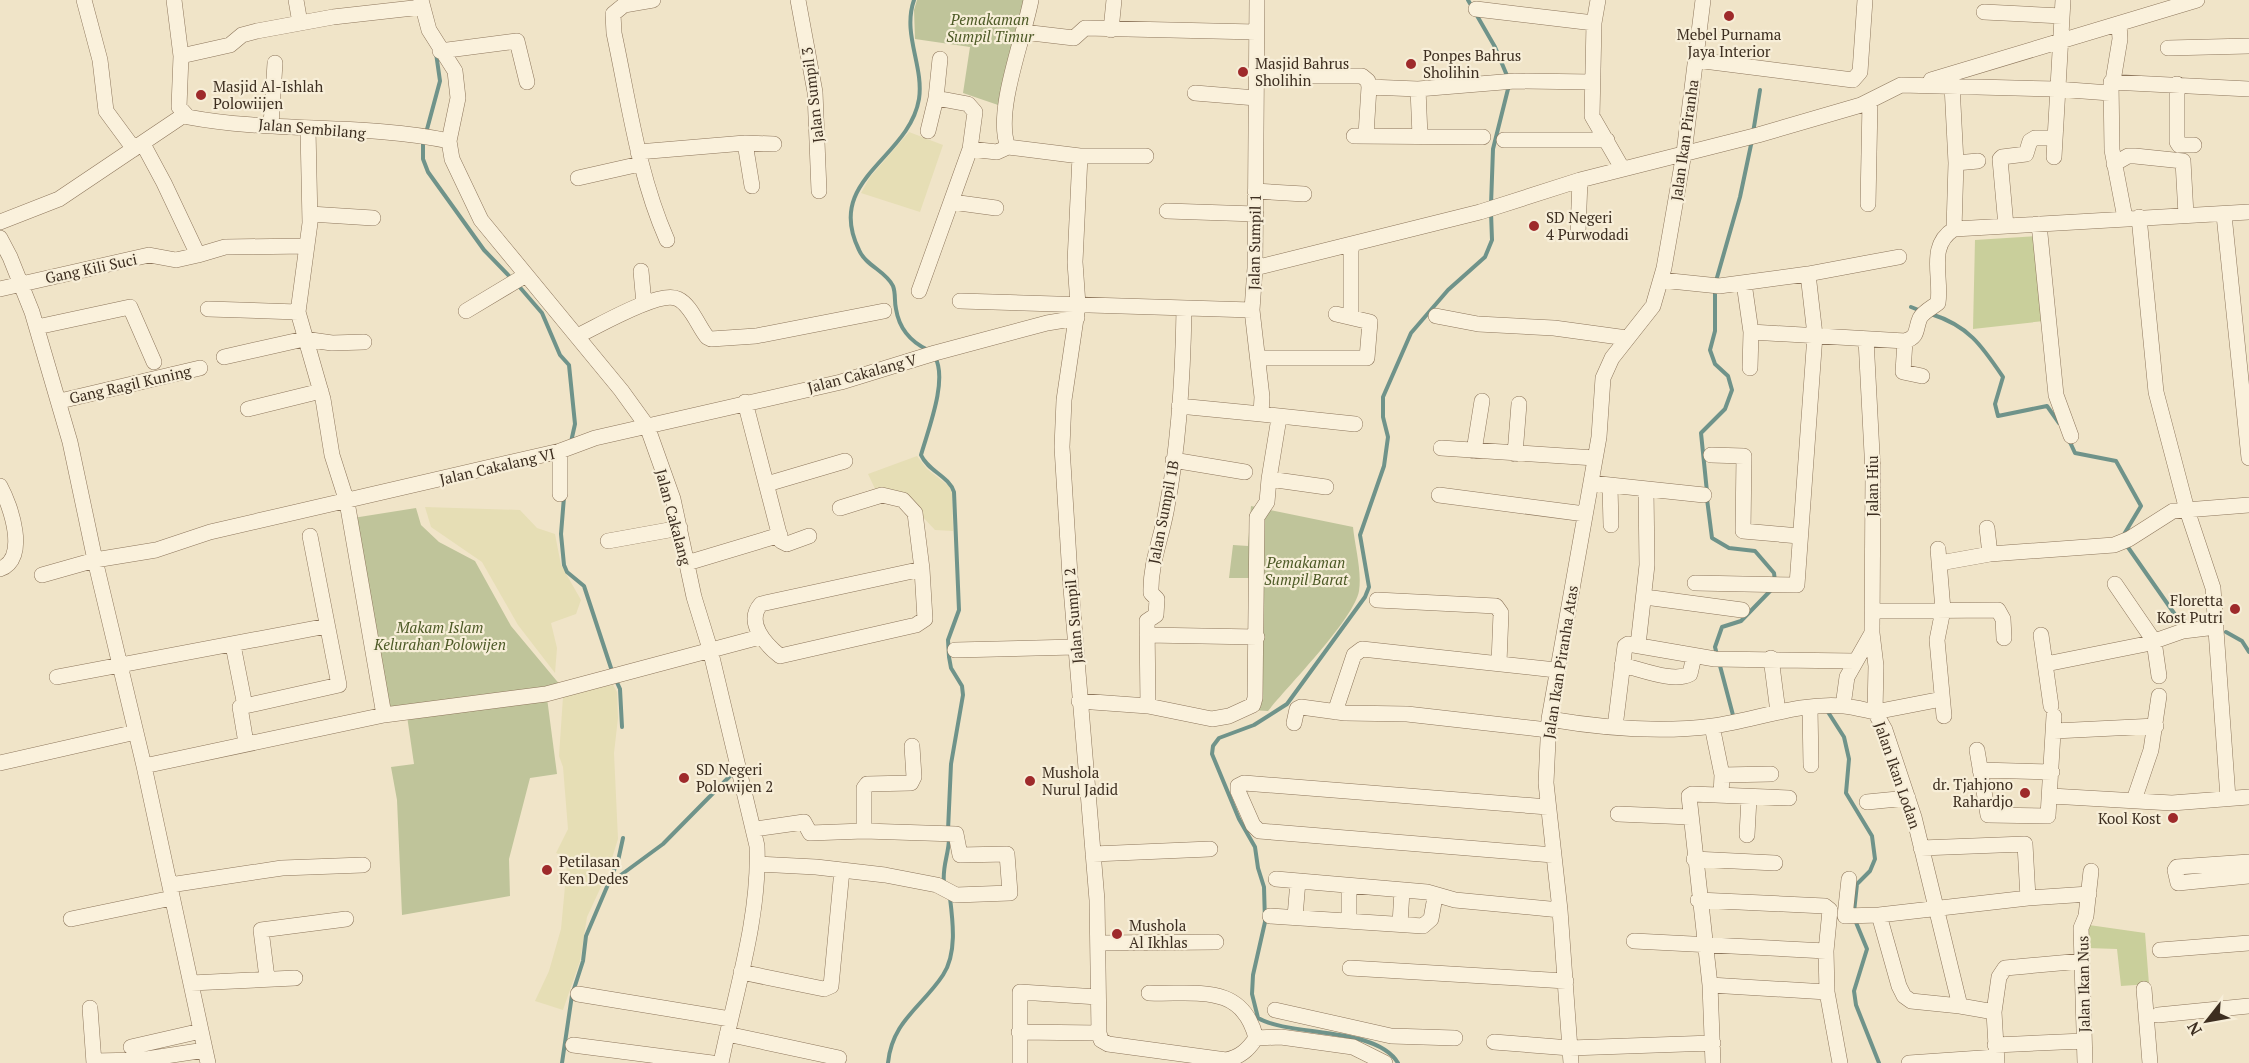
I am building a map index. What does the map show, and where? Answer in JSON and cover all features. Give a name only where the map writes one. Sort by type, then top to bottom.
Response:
[{"type":"street","points":[[84,0],[100,60],[105,109],[138,146],[164,183],[198,255]]},
{"type":"street","points":[[0,222],[59,199],[184,115],[179,103],[181,56],[174,0]]},
{"type":"street","points":[[296,0],[300,23]]},
{"type":"street","points":[[653,0],[624,3],[613,13],[614,33],[639,158],[651,204],[667,240]]},
{"type":"street","name":"Jalan Sumpil 3","points":[[798,0],[815,92],[819,191]]},
{"type":"street","points":[[1007,144],[1005,123],[1010,88],[1031,0]]},
{"type":"street","points":[[1111,30],[1113,0]]},
{"type":"street","name":"Jalan Sumpil 1","points":[[1078,311],[1252,310],[1256,268],[1257,0]]},
{"type":"street","points":[[1598,0],[1594,23],[1592,116],[1622,168]]},
{"type":"street","name":"Jalan Ikan Piranha","points":[[1661,280],[1684,153],[1703,0]]},
{"type":"street","points":[[1695,60],[1852,80],[1860,72],[1865,0]]},
{"type":"street","points":[[2054,157],[2056,89],[2063,0]]},
{"type":"street","points":[[1920,84],[2197,0]]},
{"type":"street","points":[[181,56],[230,45],[242,35],[257,31],[419,5]]},
{"type":"street","name":"Jalan Cakalang","points":[[419,5],[440,51],[455,71],[458,87],[449,141],[452,159],[481,220],[519,279],[577,336],[647,426],[673,499],[687,563],[755,829],[758,864],[741,972],[721,1063]]},
{"type":"street","points":[[1476,9],[1594,23]]},
{"type":"street","points":[[1984,12],[2062,16]]},
{"type":"street","points":[[2119,24],[2120,39],[2112,87],[2115,164],[2132,217],[2156,392],[2187,510],[2213,588],[2228,798]]},
{"type":"street","points":[[1023,32],[1074,38],[1084,28],[1256,32]]},
{"type":"street","points":[[440,51],[517,41],[527,82]]},
{"type":"street","points":[[2168,48],[2249,46]]},
{"type":"street","points":[[928,132],[936,98],[940,60]]},
{"type":"street","points":[[271,125],[275,63]]},
{"type":"street","points":[[1257,76],[1362,76],[1368,81],[1369,87],[1360,136],[1483,137]]},
{"type":"street","points":[[1369,87],[1418,89],[1515,81],[1592,82]]},
{"type":"street","points":[[1256,268],[1496,208],[1622,168],[1758,135],[1872,100],[1894,87],[1920,84],[2056,89],[2177,84],[2249,89]]},
{"type":"street","points":[[2177,84],[2177,142],[2179,145],[2194,145]]},
{"type":"street","points":[[1952,85],[1956,163],[1954,229]]},
{"type":"street","points":[[1418,89],[1420,136]]},
{"type":"street","points":[[1195,93],[1256,98]]},
{"type":"street","points":[[919,291],[970,149],[974,108],[968,104],[936,98]]},
{"type":"street","points":[[1868,204],[1872,100]]},
{"type":"street","name":"Jalan Sembilang","points":[[184,115],[308,129],[425,136],[449,141]]},
{"type":"street","points":[[308,129],[310,214],[298,312],[321,391],[332,455],[347,502],[384,715]]},
{"type":"street","points":[[2006,226],[2000,159],[2026,154],[2030,141],[2035,138],[2055,138]]},
{"type":"street","points":[[1504,140],[1606,141]]},
{"type":"street","points":[[745,143],[752,186]]},
{"type":"street","points":[[578,177],[639,158],[745,143],[774,144]]},
{"type":"street","points":[[970,149],[997,152],[1007,144],[1080,156],[1146,156]]},
{"type":"street","name":"Jalan Sumpil 2","points":[[1080,156],[1075,262],[1078,311],[1064,400],[1062,447],[1079,701],[1099,943],[1099,1033]]},
{"type":"street","points":[[2115,164],[2128,156],[2183,161],[2186,215]]},
{"type":"street","points":[[1956,163],[1978,161]]},
{"type":"street","points":[[1578,232],[1580,180]]},
{"type":"street","points":[[1255,191],[1304,194]]},
{"type":"street","points":[[952,202],[996,208]]},
{"type":"street","points":[[1167,211],[1256,214]]},
{"type":"street","points":[[1751,332],[1905,340],[1916,335],[1929,310],[1939,300],[1938,248],[1944,235],[1954,229],[2249,212]]},
{"type":"street","points":[[310,214],[373,219]]},
{"type":"street","points":[[2224,215],[2249,458]]},
{"type":"street","points":[[2039,224],[2056,394],[2071,436]]},
{"type":"street","points":[[0,238],[5,259],[20,283],[37,327],[60,401],[144,766],[206,1057],[94,1062],[90,1008]]},
{"type":"street","points":[[1259,358],[1367,358],[1370,322],[1344,315],[1351,245]]},
{"type":"street","name":"Gang Kili Suci","points":[[0,290],[20,283],[149,255],[177,260],[225,247],[307,246]]},
{"type":"street","points":[[1661,280],[1715,286],[1808,274],[1899,257]]},
{"type":"street","points":[[641,271],[644,304]]},
{"type":"street","points":[[1695,583],[1777,587],[1798,584],[1799,536],[1815,335],[1808,274]]},
{"type":"street","points":[[466,311],[519,279]]},
{"type":"street","name":"Jalan Ikan Piranha Atas","points":[[1571,1056],[1560,910],[1548,807],[1545,756],[1548,724],[1591,483],[1604,378],[1612,358],[1653,306],[1661,280]]},
{"type":"street","points":[[1744,283],[1751,332],[1750,368]]},
{"type":"street","points":[[577,336],[644,304],[668,296],[677,298],[707,337],[711,339],[756,336],[884,311]]},
{"type":"street","points":[[960,301],[1078,311]]},
{"type":"street","points":[[37,327],[130,308],[154,362]]},
{"type":"street","points":[[208,309],[298,312]]},
{"type":"street","name":"Jalan Sumpil 1B","points":[[1148,706],[1147,620],[1157,613],[1157,599],[1151,594],[1151,576],[1166,513],[1173,460],[1179,406],[1184,309]]},
{"type":"street","points":[[1252,310],[1259,358],[1261,412]]},
{"type":"street","name":"Jalan Cakalang V","points":[[647,426],[841,382],[928,355],[1047,323],[1078,311]]},
{"type":"street","points":[[1436,316],[1478,324],[1554,328],[1627,338]]},
{"type":"street","points":[[224,357],[304,339],[332,343],[364,342]]},
{"type":"street","name":"Jalan Hiu","points":[[1866,339],[1868,411],[1874,473],[1872,633],[1876,666],[1875,712]]},
{"type":"street","points":[[1905,340],[1903,372],[1922,376]]},
{"type":"street","name":"Gang Ragil Kuning","points":[[60,401],[200,368]]},
{"type":"street","points":[[248,410],[321,391]]},
{"type":"street","points":[[1473,451],[1482,401]]},
{"type":"street","points":[[745,402],[780,535],[786,544],[809,536]]},
{"type":"street","points":[[1179,406],[1214,403],[1279,418],[1355,424]]},
{"type":"street","points":[[1515,454],[1520,404]]},
{"type":"street","points":[[1079,701],[1148,706],[1212,719],[1224,718],[1252,705],[1255,698],[1257,637],[1257,517],[1267,502],[1279,418]]},
{"type":"street","name":"Jalan Cakalang VI","points":[[42,575],[95,560],[156,550],[210,532],[566,450],[595,438],[647,426]]},
{"type":"street","points":[[1442,448],[1595,458]]},
{"type":"street","points":[[560,494],[566,450]]},
{"type":"street","points":[[1711,455],[1744,456],[1742,528],[1744,532],[1799,536]]},
{"type":"street","points":[[1173,460],[1245,472]]},
{"type":"street","points":[[768,484],[845,462]]},
{"type":"street","points":[[1269,479],[1326,488]]},
{"type":"street","points":[[1591,483],[1704,495]]},
{"type":"street","points":[[0,486],[7,502],[16,552],[11,563],[0,569]]},
{"type":"street","points":[[1610,486],[1611,525]]},
{"type":"street","points":[[1638,645],[1645,597],[1646,490]]},
{"type":"street","points":[[840,508],[882,495],[903,500],[915,513],[922,569],[926,614],[922,622],[916,625],[780,656],[760,637],[755,617],[761,603],[922,569]]},
{"type":"street","points":[[1439,495],[1585,514]]},
{"type":"street","points":[[1944,716],[1936,640],[1943,610],[1939,556],[1990,554],[2124,541],[2173,511],[2249,505]]},
{"type":"street","points":[[608,541],[680,528]]},
{"type":"street","points":[[1987,528],[1990,554]]},
{"type":"street","points":[[687,563],[780,535]]},
{"type":"street","points":[[245,737],[240,707],[337,687],[339,681],[310,536]]},
{"type":"street","points":[[2115,584],[2154,641],[2159,676]]},
{"type":"street","points":[[1645,597],[1742,610]]},
{"type":"street","points":[[1377,600],[1498,607],[1501,613],[1499,663]]},
{"type":"street","points":[[1872,611],[1999,611],[2003,619],[2004,638]]},
{"type":"street","points":[[57,677],[327,626]]},
{"type":"street","points":[[2046,664],[2154,641],[2183,631],[2216,627]]},
{"type":"street","points":[[1843,706],[1847,677],[1854,661],[1872,633]]},
{"type":"street","points":[[1147,634],[1257,637]]},
{"type":"street","points":[[1977,750],[1987,813],[1990,816],[2048,816],[2051,796],[2053,717],[2041,635]]},
{"type":"street","points":[[144,766],[384,715],[546,694],[760,637]]},
{"type":"street","points":[[233,645],[245,706]]},
{"type":"street","points":[[1615,728],[1625,646],[1638,645],[1718,659],[1854,661]]},
{"type":"street","points":[[955,650],[1075,647]]},
{"type":"street","points":[[1335,712],[1357,650],[1556,670]]},
{"type":"street","points":[[1622,665],[1672,676],[1686,676],[1690,674],[1694,656]]},
{"type":"street","points":[[1772,658],[1778,712]]},
{"type":"street","points":[[2134,800],[2156,726],[2159,696]]},
{"type":"street","points":[[1875,712],[1942,699]]},
{"type":"street","name":"Jalan Ikan Lodan","points":[[1294,723],[1297,709],[1300,707],[1335,712],[1407,714],[1615,728],[1712,726],[1778,712],[1809,711],[1843,706],[1875,712],[1886,730],[1908,798],[1960,1006]]},
{"type":"street","points":[[1809,711],[1811,765]]},
{"type":"street","points":[[2053,717],[2156,726]]},
{"type":"street","points":[[1712,726],[1722,776],[1721,795]]},
{"type":"street","points":[[0,763],[136,732]]},
{"type":"street","points":[[864,831],[864,788],[867,784],[910,783],[914,777],[912,746]]},
{"type":"street","points":[[1980,770],[2052,772]]},
{"type":"street","points":[[1722,776],[1771,774]]},
{"type":"street","points":[[1548,807],[1244,783],[1238,786],[1238,791],[1259,831],[1553,855]]},
{"type":"street","points":[[1713,1063],[1710,985],[1698,900],[1689,795],[1789,798]]},
{"type":"street","points":[[2051,796],[2163,803],[2249,796]]},
{"type":"street","points":[[1747,835],[1749,798]]},
{"type":"street","points":[[1866,802],[1908,798]]},
{"type":"street","points":[[1618,814],[1690,817]]},
{"type":"street","points":[[755,829],[804,822],[809,833],[864,831],[958,836],[957,851],[960,855],[1007,854],[1010,893],[956,895],[946,889],[885,875],[758,864]]},
{"type":"street","points":[[1922,848],[2025,844],[2028,898]]},
{"type":"street","points":[[1093,854],[1210,849]]},
{"type":"street","points":[[1694,859],[1774,863]]},
{"type":"street","points":[[2249,862],[2177,867],[2175,870],[2178,883],[2249,876]]},
{"type":"street","points":[[71,919],[171,892],[282,868],[363,865]]},
{"type":"street","points":[[741,972],[824,989],[831,986],[842,870]]},
{"type":"street","name":"Jalan Ikan Nus","points":[[2085,1063],[2081,928],[2090,894],[2091,871]]},
{"type":"street","points":[[1276,879],[1427,892],[1436,897],[1560,910]]},
{"type":"street","points":[[1850,879],[1844,915],[1853,916],[2090,894]]},
{"type":"street","points":[[1295,917],[1298,881]]},
{"type":"street","points":[[1348,921],[1349,887]]},
{"type":"street","points":[[1400,924],[1402,891]]},
{"type":"street","points":[[1270,915],[1427,925],[1434,911],[1436,897]]},
{"type":"street","points":[[1698,900],[1825,906],[1830,910],[1826,951],[1827,992],[1840,1063]]},
{"type":"street","points":[[1879,915],[1899,986],[1904,996],[1911,1001],[1994,1012]]},
{"type":"street","points":[[267,978],[261,930],[346,919]]},
{"type":"street","points":[[1634,941],[1826,951]]},
{"type":"street","points":[[1099,943],[1216,942]]},
{"type":"street","points":[[2160,950],[2249,943]]},
{"type":"street","points":[[1996,1055],[1994,1012],[2000,973],[2005,969],[2082,961]]},
{"type":"street","points":[[1350,968],[1566,981]]},
{"type":"street","points":[[191,983],[295,978]]},
{"type":"street","points":[[1710,985],[1827,992]]},
{"type":"street","points":[[2144,989],[2150,1063]]},
{"type":"street","points":[[1020,1063],[1020,992],[1098,997]]},
{"type":"street","points":[[1019,1032],[1099,1033],[1105,1043],[1137,1056],[1226,1060],[1238,1057],[1256,1038],[1252,1023],[1232,999],[1219,996],[1149,993]]},
{"type":"street","points":[[578,994],[728,1027],[839,1058]]},
{"type":"street","points":[[2158,1015],[2249,1006]]},
{"type":"street","points":[[1275,1010],[1387,1053]]},
{"type":"street","points":[[131,1047],[201,1031]]},
{"type":"street","points":[[1256,1038],[1281,1037],[1387,1053],[1455,1038]]},
{"type":"street","points":[[1909,1063],[1996,1055],[2084,1041]]},
{"type":"street","points":[[1494,1042],[1571,1056],[1713,1043]]},
{"type":"street","points":[[573,1045],[712,1063]]},
{"type":"shaded area","points":[[909,132],[943,145],[920,212],[861,193],[870,177]]},
{"type":"shaded area","points":[[917,456],[927,469],[949,486],[952,493],[953,531],[935,530],[902,495],[877,493],[868,474]]},
{"type":"shaded area","points":[[425,507],[520,510],[537,528],[555,534],[561,565],[581,600],[576,614],[551,623],[557,648],[555,673],[518,625],[482,562],[431,527]]},
{"type":"shaded area","points":[[613,685],[617,692],[618,718],[614,753],[618,839],[609,868],[588,860],[569,858],[556,853],[568,829],[563,767],[559,756],[563,697],[566,693]]},
{"type":"shaded area","points":[[567,865],[581,865],[605,878],[587,917],[580,961],[563,1010],[535,1001],[549,971],[561,929]]},
{"type":"green space","name":"Pemakaman Sumpil Timur","points":[[917,0],[1026,0],[1001,106],[963,93],[970,47],[915,39],[914,10]]},
{"type":"green space","points":[[2036,236],[2044,321],[1973,329],[1975,240]]},
{"type":"green space","name":"Pemakaman Sumpil Barat","points":[[1251,506],[1353,527],[1359,567],[1359,591],[1345,618],[1268,711],[1251,710],[1255,578],[1229,578],[1233,545],[1248,546]]},
{"type":"green space","name":"Makam Islam Kelurahan Polowijen","points":[[416,508],[421,525],[439,542],[475,561],[511,626],[561,686],[386,710],[353,518]]},
{"type":"green space","points":[[547,698],[557,774],[530,778],[509,859],[510,896],[402,915],[397,800],[391,767],[414,764],[407,716]]},
{"type":"green space","points":[[2089,925],[2145,933],[2149,984],[2121,986],[2117,949],[2087,948],[2086,930]]},
{"type":"waterway","points":[[914,0],[910,25],[919,74],[919,99],[912,120],[900,138],[860,187],[852,205],[851,226],[862,256],[886,276],[893,286],[895,306],[903,328],[911,339],[928,350]]},
{"type":"waterway","points":[[1468,0],[1495,47],[1508,78]]},
{"type":"waterway","points":[[426,133],[440,81],[436,53]]},
{"type":"waterway","points":[[1491,205],[1493,149],[1509,85]]},
{"type":"waterway","points":[[1753,133],[1760,90]]},
{"type":"waterway","points":[[423,140],[423,159],[428,172],[484,250],[512,279]]},
{"type":"waterway","points":[[1716,281],[1740,197],[1752,140]]},
{"type":"waterway","points":[[1398,1063],[1387,1051],[1371,1043],[1290,1028],[1258,1018],[1252,994],[1253,975],[1265,922],[1264,887],[1255,847],[1239,819],[1212,754],[1213,746],[1219,738],[1254,725],[1287,704],[1365,597],[1369,587],[1360,535],[1384,466],[1388,437],[1383,417],[1383,397],[1411,333],[1448,290],[1485,257],[1492,240],[1491,212]]},
{"type":"waterway","points":[[517,284],[542,313],[560,355],[569,365],[575,424],[571,442]]},
{"type":"waterway","points":[[1707,492],[1701,433],[1725,409],[1732,390],[1728,376],[1715,364],[1710,350],[1715,331],[1715,289]]},
{"type":"waterway","points":[[1911,307],[1921,311]]},
{"type":"waterway","points":[[1931,314],[1965,331],[1981,347],[2003,377],[1995,404],[1998,416],[2047,406],[2059,423]]},
{"type":"waterway","points":[[935,357],[939,378],[938,392],[921,455],[924,461],[948,482],[954,492],[959,610],[948,640],[951,668],[962,686],[963,695],[951,764],[948,830]]},
{"type":"waterway","points":[[2069,440],[2075,453],[2116,461],[2141,506],[2123,536]]},
{"type":"waterway","points":[[564,497],[561,534],[564,565],[567,572],[584,586],[612,671]]},
{"type":"waterway","points":[[1707,499],[1712,538],[1729,548],[1755,551],[1774,573],[1775,581]]},
{"type":"waterway","points":[[2125,543],[2176,616],[2185,621]]},
{"type":"waterway","points":[[1717,655],[1715,647],[1722,627],[1741,621],[1773,588]]},
{"type":"waterway","points":[[2226,632],[2242,641],[2249,652]]},
{"type":"waterway","points":[[1719,662],[1734,719]]},
{"type":"waterway","points":[[615,678],[620,689],[622,727]]},
{"type":"waterway","points":[[1828,712],[1844,737],[1849,759],[1846,793],[1872,836],[1875,859],[1870,871],[1857,884],[1854,912]]},
{"type":"waterway","points":[[610,883],[663,844],[730,776]]},
{"type":"waterway","points":[[562,1063],[572,995],[583,961],[586,936],[618,861],[623,838]]},
{"type":"waterway","points":[[944,883],[949,838]]},
{"type":"waterway","points":[[888,1063],[895,1036],[909,1015],[935,986],[947,967],[953,938],[950,898]]},
{"type":"waterway","points":[[1855,920],[1867,949],[1854,991],[1856,1005],[1879,1063]]},
{"type":"place","name":"Mebel Purnama Jaya Interior","points":[[1729,16]]},
{"type":"place","name":"Ponpes Bahrus Sholihin","points":[[1411,64]]},
{"type":"place","name":"Masjid Bahrus Sholihin","points":[[1243,72]]},
{"type":"place","name":"Masjid Al-Ishlah Polowiijen","points":[[201,95]]},
{"type":"place","name":"SD Negeri 4 Purwodadi","points":[[1534,226]]},
{"type":"place","name":"Floretta Kost Putri","points":[[2235,609]]},
{"type":"place","name":"SD Negeri Polowijen 2","points":[[684,778]]},
{"type":"place","name":"Mushola Nurul Jadid","points":[[1030,781]]},
{"type":"place","name":"dr. Tjahjono Rahardjo","points":[[2025,793]]},
{"type":"place","name":"Kool Kost","points":[[2173,818]]},
{"type":"place","name":"Petilasan Ken Dedes","points":[[547,870]]},
{"type":"place","name":"Mushola Al Ikhlas","points":[[1117,934]]}]
